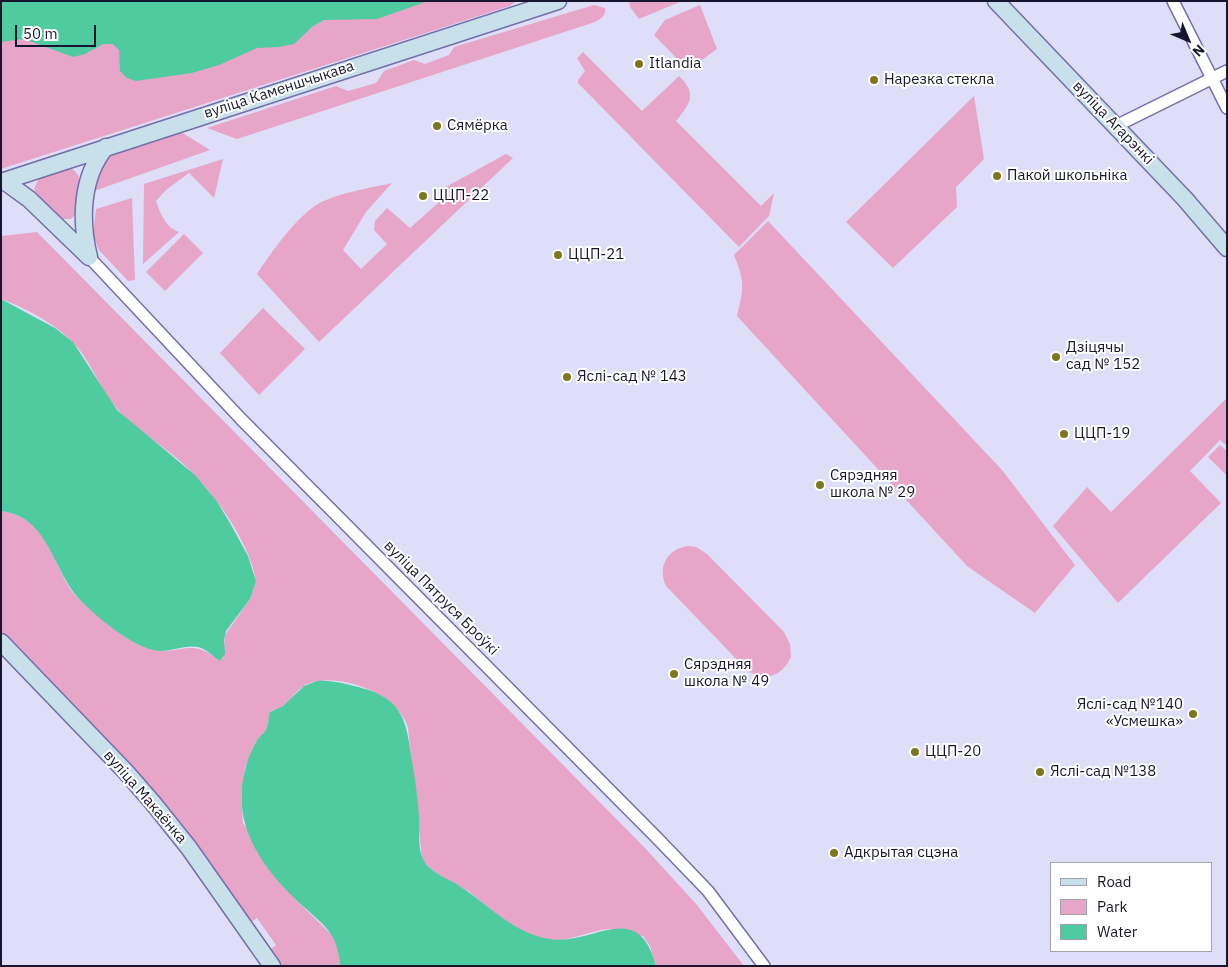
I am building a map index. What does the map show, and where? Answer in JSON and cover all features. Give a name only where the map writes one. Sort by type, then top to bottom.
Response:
[{"type":"street","name":"вуліца Каменшчыкава","points":[[3,181],[106,146],[558,1]]},
{"type":"street","name":"вуліца Агарэнкі","points":[[996,1],[1116,126],[1227,248]]},
{"type":"street","points":[[1173,1],[1227,108]]},
{"type":"street","points":[[1116,126],[1227,71]]},
{"type":"street","points":[[89,257],[83,228],[84,212],[90,173],[97,157],[106,146]]},
{"type":"street","points":[[64,160],[80,169],[88,189]]},
{"type":"street","points":[[30,199],[26,188],[35,170]]},
{"type":"street","points":[[3,181],[30,199],[89,257]]},
{"type":"street","points":[[54,224],[62,227],[70,225],[78,220],[84,212]]},
{"type":"street","name":"вуліца Пятруся Броўкі","points":[[89,257],[241,419],[658,838],[708,892],[764,966]]},
{"type":"street","name":"вуліца Макаёнка","points":[[1,642],[126,772],[153,803],[189,848],[272,966]]},
{"type":"green space","points":[[1,1],[517,1],[510,6],[1,169]]},
{"type":"green space","points":[[629,1],[682,1],[639,19],[630,7]]},
{"type":"green space","points":[[594,5],[605,8],[603,16],[595,22],[237,139],[207,128],[336,86],[348,91],[376,83],[384,71],[414,60],[425,64],[449,55],[454,47]]},
{"type":"green space","points":[[700,5],[717,49],[688,70],[654,35],[665,20]]},
{"type":"green space","points":[[583,52],[642,111],[679,76],[689,88],[690,99],[676,121],[761,206],[774,193],[769,216],[739,247],[578,83],[578,80],[585,71],[577,58]]},
{"type":"green space","points":[[974,96],[984,159],[956,187],[957,207],[893,268],[846,222]]},
{"type":"green space","points":[[181,132],[210,150],[94,191],[101,161],[110,155]]},
{"type":"green space","points":[[506,154],[513,158],[319,342],[257,274],[276,246],[293,226],[318,204],[344,194],[392,183],[366,212],[343,250],[361,269],[387,244],[374,230],[375,221],[387,208],[410,228],[447,195],[442,189]]},
{"type":"green space","points":[[223,159],[214,198],[189,173],[166,190],[156,201],[167,223],[179,232],[143,264],[144,184]]},
{"type":"green space","points":[[68,167],[78,175],[81,188],[76,214],[71,219],[61,219],[38,197],[34,189],[39,178]]},
{"type":"green space","points":[[132,198],[135,280],[128,281],[99,250],[93,235],[96,209]]},
{"type":"green space","points":[[768,221],[1002,470],[1075,565],[1035,613],[967,566],[737,316],[741,298],[742,279],[734,255]]},
{"type":"green space","points":[[37,232],[645,848],[697,905],[744,966],[656,966],[650,946],[643,936],[609,929],[567,939],[553,940],[529,934],[507,922],[468,891],[431,869],[422,858],[408,728],[403,716],[382,696],[368,689],[353,684],[323,680],[306,685],[282,706],[270,712],[267,728],[251,753],[245,768],[241,795],[243,823],[296,900],[333,936],[338,947],[340,966],[279,966],[270,950],[276,945],[257,918],[250,923],[197,844],[167,807],[71,703],[1,639],[1,511],[14,514],[34,527],[48,546],[70,588],[83,603],[126,637],[150,649],[169,651],[192,648],[200,649],[218,660],[223,658],[225,635],[250,599],[256,581],[246,549],[237,533],[216,500],[192,472],[119,411],[104,391],[84,356],[68,338],[36,315],[1,299],[1,236]]},
{"type":"green space","points":[[184,234],[203,253],[165,291],[146,272]]},
{"type":"green space","points":[[263,308],[305,349],[259,395],[220,353]]},
{"type":"green space","points":[[1227,398],[1227,446],[1220,440],[1190,471],[1221,503],[1118,603],[1053,526],[1087,487],[1111,512]]},
{"type":"green space","points":[[1220,445],[1227,451],[1227,476],[1208,457]]},
{"type":"green space","points":[[689,546],[696,547],[707,554],[784,632],[790,644],[791,657],[783,669],[772,676],[765,677],[746,669],[666,586],[663,572],[666,559],[675,550]]},
{"type":"water","points":[[1,1],[428,1],[377,19],[324,20],[313,26],[294,44],[257,48],[219,65],[192,73],[136,81],[127,78],[120,71],[119,50],[113,44],[103,44],[85,54],[73,57],[24,39],[1,42]]},
{"type":"water","points":[[1,299],[55,328],[73,342],[117,410],[195,475],[216,500],[230,523],[248,556],[256,581],[250,599],[226,631],[224,640],[225,654],[220,661],[198,647],[192,646],[159,651],[144,647],[124,637],[96,615],[71,589],[49,547],[30,523],[17,515],[1,511]]},
{"type":"water","points":[[317,681],[340,683],[370,691],[382,696],[399,711],[404,721],[410,746],[418,803],[420,850],[422,857],[429,867],[461,887],[510,923],[544,938],[561,940],[624,929],[637,933],[648,945],[656,966],[340,966],[337,946],[325,926],[289,893],[263,861],[246,827],[242,808],[242,788],[247,763],[258,739],[265,732],[270,712],[283,706],[304,686]]},
{"type":"place","name":"Itlandia","points":[[639,64]]},
{"type":"place","name":"Нарезка стекла","points":[[874,80]]},
{"type":"place","name":"Сямёрка","points":[[437,126]]},
{"type":"place","name":"Пакой школьніка","points":[[997,176]]},
{"type":"place","name":"ЦЦП-22","points":[[423,196]]},
{"type":"place","name":"ЦЦП-21","points":[[558,255]]},
{"type":"place","name":"Дзіцячы сад № 152","points":[[1056,357]]},
{"type":"place","name":"Яслі-сад № 143","points":[[567,377]]},
{"type":"place","name":"ЦЦП-19","points":[[1064,434]]},
{"type":"place","name":"Сярэдняя школа № 29","points":[[820,485]]},
{"type":"place","name":"Сярэдняя школа № 49","points":[[674,674]]},
{"type":"place","name":"Яслі-сад №140 «Усмешка»","points":[[1193,714]]},
{"type":"place","name":"ЦЦП-20","points":[[915,752]]},
{"type":"place","name":"Яслі-сад №138","points":[[1040,772]]},
{"type":"place","name":"Адкрытая сцэна","points":[[834,853]]}]
